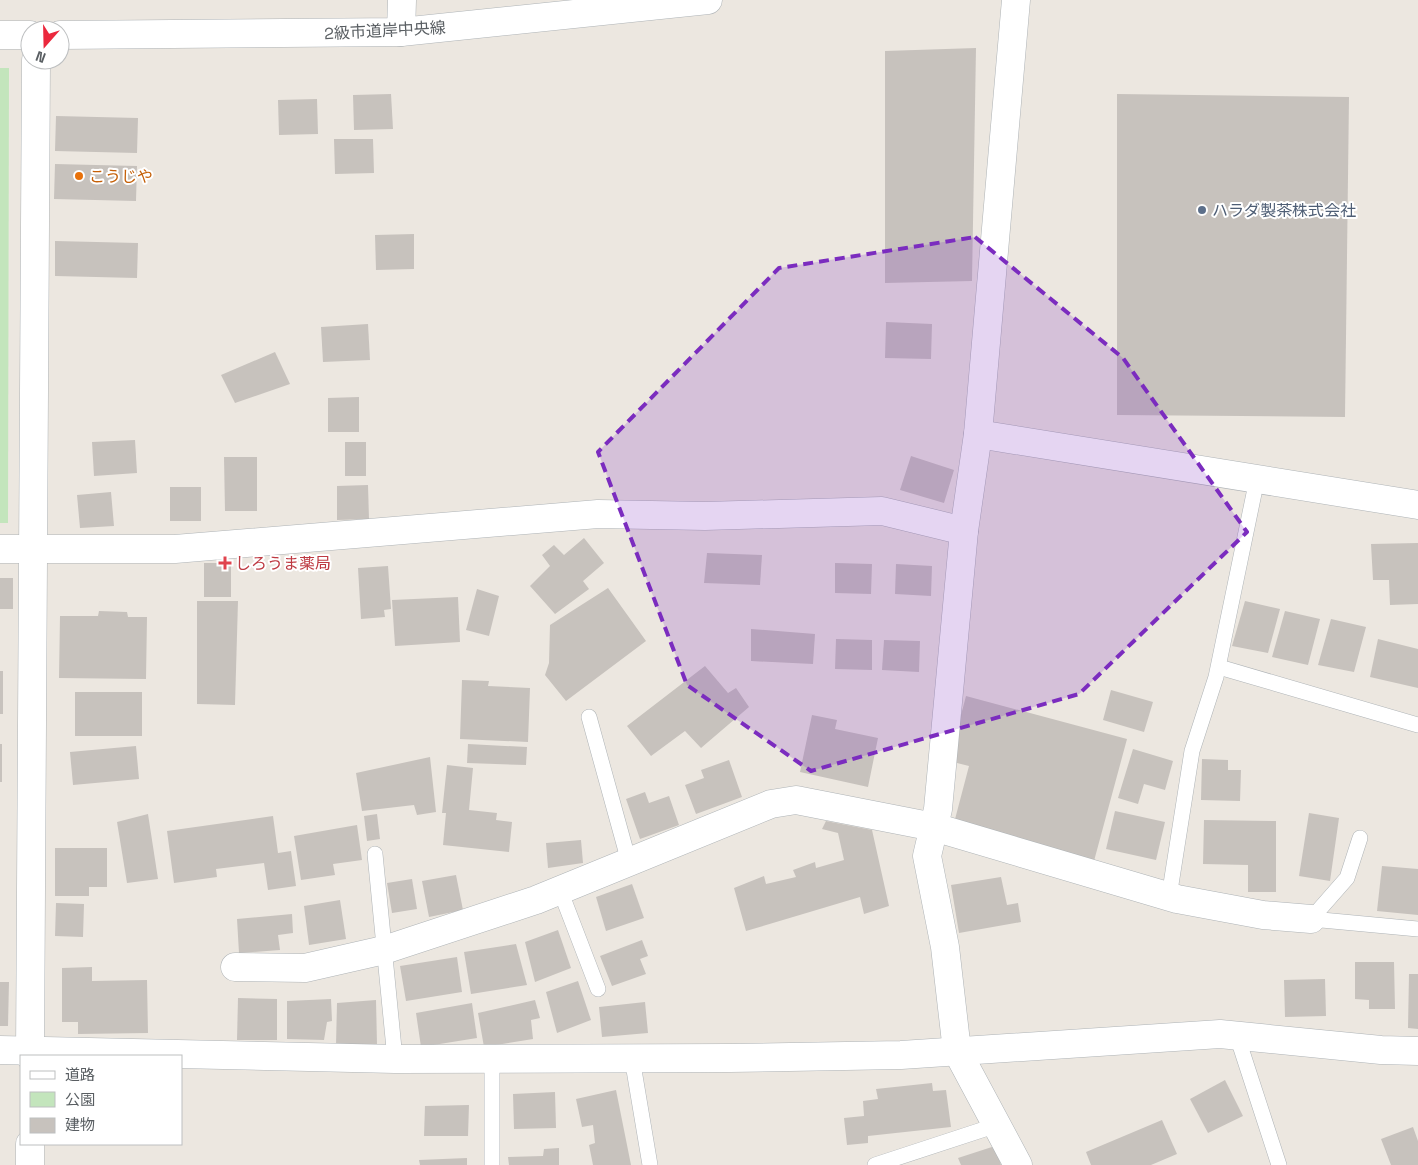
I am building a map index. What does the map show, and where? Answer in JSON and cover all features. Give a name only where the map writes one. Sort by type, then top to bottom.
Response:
[{"type":"street","points":[[401,32],[402,0]]},
{"type":"street","name":"2級市道岸中央線","points":[[70,35],[401,32],[708,0]]},
{"type":"street","points":[[1016,0],[978,434],[964,531],[938,809],[927,856],[945,947],[957,1051],[1018,1165]]},
{"type":"street","points":[[0,35],[20,35]]},
{"type":"street","points":[[30,1054],[35,549],[36,70]]},
{"type":"street","points":[[978,434],[1418,505]]},
{"type":"street","points":[[0,549],[175,549],[598,514],[705,516],[882,511],[964,531]]},
{"type":"street","points":[[235,967],[305,968],[384,950],[560,890],[771,804],[796,800],[934,828],[1169,897],[1263,915],[1311,919]]},
{"type":"street","points":[[182,1056],[492,1059],[892,1055],[1210,1035],[1381,1050],[1418,1050]]},
{"type":"street","points":[[0,1050],[30,1054],[103,1055]]},
{"type":"street","points":[[30,1145],[30,1165]]},
{"type":"lane","points":[[1169,897],[1192,751],[1219,667],[1258,479]]},
{"type":"lane","points":[[1219,667],[1418,725]]},
{"type":"lane","points":[[589,717],[629,862]]},
{"type":"lane","points":[[1311,919],[1347,878],[1360,838]]},
{"type":"lane","points":[[375,854],[395,1059]]},
{"type":"lane","points":[[560,890],[598,989]]},
{"type":"lane","points":[[1311,919],[1418,929]]},
{"type":"lane","points":[[1237,1036],[1279,1165]]},
{"type":"lane","points":[[632,1058],[650,1165]]},
{"type":"lane","points":[[492,1059],[492,1165]]},
{"type":"lane","points":[[876,1165],[997,1125]]},
{"type":"highlighted area","points":[[975,237],[1123,358],[1247,532],[1079,694],[811,771],[687,685],[598,452],[779,268]]},
{"type":"green space","points":[[0,68],[9,68],[8,523],[0,523]]},
{"type":"building","points":[[976,48],[972,281],[885,283],[885,51]]},
{"type":"building","points":[[391,94],[393,129],[354,130],[353,95]]},
{"type":"building","points":[[1117,94],[1349,97],[1345,417],[1117,415]]},
{"type":"building","points":[[317,99],[318,134],[279,135],[278,100]]},
{"type":"building","points":[[56,116],[138,118],[137,153],[55,151]]},
{"type":"building","points":[[334,139],[373,139],[374,173],[335,174]]},
{"type":"building","points":[[55,164],[137,166],[136,201],[54,199]]},
{"type":"building","points":[[414,234],[414,269],[376,270],[375,235]]},
{"type":"building","points":[[55,241],[138,243],[137,278],[55,276]]},
{"type":"building","points":[[886,322],[932,324],[931,359],[885,358]]},
{"type":"building","points":[[368,324],[370,360],[323,362],[321,327]]},
{"type":"building","points":[[275,352],[290,384],[235,403],[221,375]]},
{"type":"building","points":[[359,397],[359,432],[328,432],[328,398]]},
{"type":"building","points":[[135,440],[137,473],[94,476],[92,442]]},
{"type":"building","points":[[345,442],[366,442],[366,476],[345,476]]},
{"type":"building","points":[[911,456],[954,470],[944,503],[900,490]]},
{"type":"building","points":[[224,457],[257,457],[257,511],[225,511]]},
{"type":"building","points":[[368,485],[369,519],[337,520],[337,486]]},
{"type":"building","points":[[170,487],[201,487],[201,521],[170,521]]},
{"type":"building","points":[[111,492],[114,526],[80,528],[77,495]]},
{"type":"building","points":[[584,538],[604,563],[583,581],[589,589],[555,614],[530,586],[550,566],[542,555],[554,545],[564,555]]},
{"type":"building","points":[[1418,543],[1418,604],[1390,605],[1389,580],[1373,580],[1371,544]]},
{"type":"building","points":[[707,553],[762,555],[760,585],[704,583]]},
{"type":"building","points":[[204,563],[231,563],[231,597],[204,597]]},
{"type":"building","points":[[835,563],[872,564],[871,594],[835,593]]},
{"type":"building","points":[[896,564],[932,566],[931,596],[895,594]]},
{"type":"building","points":[[388,566],[391,609],[384,610],[385,617],[361,619],[358,568]]},
{"type":"building","points":[[0,578],[13,578],[13,609],[0,609]]},
{"type":"building","points":[[608,588],[646,641],[566,701],[545,675],[549,663],[550,625]]},
{"type":"building","points":[[477,589],[499,596],[489,636],[466,630]]},
{"type":"building","points":[[458,597],[460,642],[395,646],[392,600]]},
{"type":"building","points":[[197,601],[238,601],[235,705],[197,704]]},
{"type":"building","points":[[1245,601],[1280,609],[1268,653],[1232,646]]},
{"type":"building","points":[[99,611],[127,612],[128,617],[147,617],[146,679],[59,678],[60,616],[98,616]]},
{"type":"building","points":[[1285,611],[1320,619],[1308,665],[1272,657]]},
{"type":"building","points":[[1331,619],[1366,627],[1354,672],[1318,665]]},
{"type":"building","points":[[751,629],[815,634],[813,664],[751,661]]},
{"type":"building","points":[[836,639],[872,640],[872,670],[835,669]]},
{"type":"building","points":[[1378,639],[1418,649],[1418,688],[1370,677]]},
{"type":"building","points":[[884,640],[920,641],[919,672],[882,670]]},
{"type":"building","points":[[705,666],[728,693],[736,688],[749,707],[701,748],[685,731],[651,756],[627,726]]},
{"type":"building","points":[[0,671],[3,671],[3,714],[0,714]]},
{"type":"building","points":[[462,680],[489,681],[488,686],[530,688],[528,742],[460,739]]},
{"type":"building","points":[[1111,690],[1153,702],[1144,732],[1103,720]]},
{"type":"building","points":[[75,692],[142,692],[142,736],[75,736]]},
{"type":"building","points":[[966,696],[1127,739],[1094,861],[954,823],[969,766],[949,761]]},
{"type":"building","points":[[812,715],[837,720],[835,729],[878,738],[868,787],[800,772]]},
{"type":"building","points":[[0,744],[2,744],[2,782],[0,782]]},
{"type":"building","points":[[468,744],[527,747],[526,765],[467,763]]},
{"type":"building","points":[[136,746],[139,779],[73,785],[70,752]]},
{"type":"building","points":[[1133,749],[1173,761],[1165,790],[1144,784],[1138,804],[1118,798]]},
{"type":"building","points":[[430,757],[436,812],[417,815],[414,805],[362,811],[356,773]]},
{"type":"building","points":[[1202,759],[1228,760],[1228,770],[1241,770],[1240,801],[1201,800]]},
{"type":"building","points":[[729,760],[742,797],[696,814],[685,785],[704,778],[701,770]]},
{"type":"building","points":[[447,765],[473,768],[469,810],[497,813],[496,820],[512,822],[509,852],[443,845],[446,813],[442,813]]},
{"type":"building","points":[[645,792],[649,803],[669,796],[679,825],[640,839],[626,799]]},
{"type":"building","points":[[1115,811],[1165,822],[1156,860],[1106,849]]},
{"type":"building","points":[[1309,813],[1339,818],[1330,881],[1299,876]]},
{"type":"building","points":[[148,814],[158,879],[127,883],[117,822]]},
{"type":"building","points":[[377,814],[380,839],[367,841],[364,816]]},
{"type":"building","points":[[273,816],[278,853],[291,851],[296,886],[268,890],[264,863],[216,869],[217,877],[174,883],[167,831]]},
{"type":"building","points":[[1204,820],[1276,821],[1276,892],[1248,892],[1248,865],[1203,864]]},
{"type":"building","points":[[826,821],[872,830],[889,906],[864,914],[860,897],[746,931],[734,888],[764,876],[766,884],[796,877],[793,870],[815,862],[816,868],[844,860],[838,833],[822,829]]},
{"type":"building","points":[[357,825],[362,860],[333,864],[335,875],[301,880],[294,836]]},
{"type":"building","points":[[581,840],[583,863],[548,868],[546,843]]},
{"type":"building","points":[[55,848],[107,848],[107,887],[89,887],[89,896],[55,896]]},
{"type":"building","points":[[1382,866],[1418,869],[1418,915],[1377,911]]},
{"type":"building","points":[[456,875],[463,910],[429,917],[422,881]]},
{"type":"building","points":[[1001,877],[1007,905],[1018,903],[1021,922],[959,933],[951,885]]},
{"type":"building","points":[[412,879],[417,909],[392,913],[387,883]]},
{"type":"building","points":[[632,884],[644,918],[606,931],[596,897]]},
{"type":"building","points":[[340,900],[346,939],[309,945],[304,906]]},
{"type":"building","points":[[56,903],[84,904],[83,937],[55,936]]},
{"type":"building","points":[[292,914],[293,933],[278,935],[280,950],[239,953],[237,919]]},
{"type":"building","points":[[558,930],[571,968],[535,982],[525,942]]},
{"type":"building","points":[[642,940],[648,956],[640,959],[646,974],[612,986],[600,956]]},
{"type":"building","points":[[516,944],[527,985],[471,994],[464,952]]},
{"type":"building","points":[[457,957],[462,992],[406,1001],[400,966]]},
{"type":"building","points":[[1355,962],[1394,962],[1395,1009],[1369,1009],[1369,1000],[1355,999]]},
{"type":"building","points":[[92,967],[92,981],[147,980],[148,1033],[78,1034],[78,1022],[62,1022],[62,968]]},
{"type":"building","points":[[1409,974],[1418,974],[1418,1029],[1408,1028]]},
{"type":"building","points":[[1325,979],[1326,1016],[1285,1017],[1284,980]]},
{"type":"building","points":[[578,981],[591,1020],[557,1033],[546,992]]},
{"type":"building","points":[[0,982],[9,982],[8,1026],[0,1026]]},
{"type":"building","points":[[238,998],[277,999],[277,1040],[237,1040]]},
{"type":"building","points":[[331,999],[332,1021],[327,1022],[324,1040],[287,1039],[287,1001]]},
{"type":"building","points":[[376,1000],[377,1044],[336,1045],[337,1003]]},
{"type":"building","points":[[535,1000],[540,1018],[531,1020],[533,1039],[484,1047],[478,1013]]},
{"type":"building","points":[[645,1002],[648,1033],[602,1037],[599,1007]]},
{"type":"building","points":[[472,1003],[477,1038],[421,1047],[416,1013]]},
{"type":"building","points":[[1225,1080],[1243,1116],[1208,1133],[1190,1099]]},
{"type":"building","points":[[932,1083],[933,1091],[946,1090],[951,1127],[868,1136],[868,1143],[847,1145],[844,1118],[864,1116],[863,1101],[878,1099],[876,1089]]},
{"type":"building","points":[[616,1090],[631,1165],[593,1165],[589,1145],[595,1143],[593,1125],[582,1127],[576,1099]]},
{"type":"building","points":[[555,1092],[556,1128],[514,1129],[513,1094]]},
{"type":"building","points":[[469,1105],[468,1136],[424,1136],[425,1106]]},
{"type":"building","points":[[1162,1120],[1177,1154],[1151,1165],[1091,1165],[1086,1152]]},
{"type":"building","points":[[1413,1127],[1418,1141],[1418,1165],[1391,1165],[1381,1139]]},
{"type":"building","points":[[995,1146],[1001,1165],[961,1165],[958,1158]]},
{"type":"building","points":[[559,1148],[559,1165],[509,1165],[508,1157],[543,1156],[544,1149]]},
{"type":"building","points":[[467,1158],[467,1165],[420,1165],[419,1160]]},
{"type":"place","name":"こうじや","points":[[79,176]]},
{"type":"place","name":"ハラダ製茶株式会社","points":[[1202,210]]},
{"type":"place","name":"しろうま薬局","points":[[225,563]]}]
